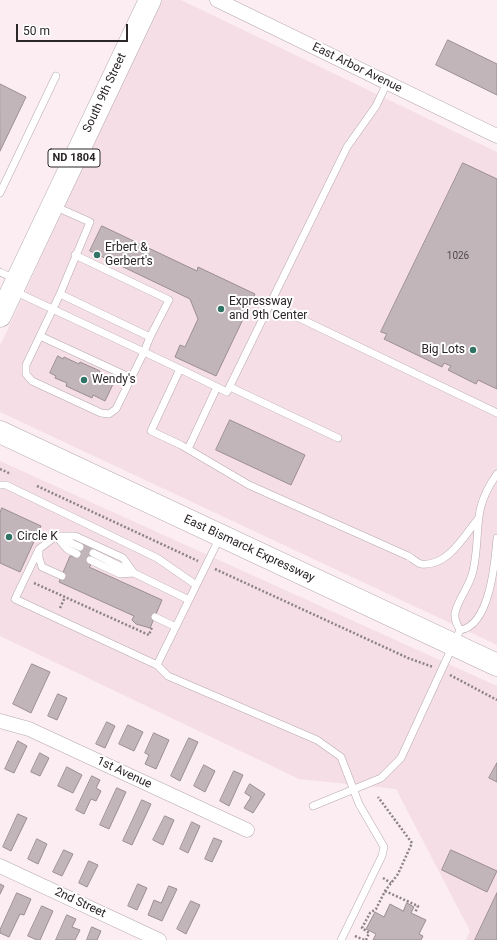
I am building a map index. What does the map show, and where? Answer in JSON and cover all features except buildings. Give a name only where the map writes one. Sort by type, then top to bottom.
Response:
[{"type":"main road","name":"South 9th Street","points":[[0,316],[10,281],[52,205],[150,0]]},
{"type":"main road","name":"East Bismarck Expressway","points":[[0,432],[220,535],[456,637],[497,665]]},
{"type":"street","name":"East Arbor Avenue","points":[[217,0],[497,136]]},
{"type":"street","name":"1st Avenue","points":[[0,721],[29,729],[247,830]]},
{"type":"street","name":"2nd Street","points":[[0,866],[159,940]]},
{"type":"lane","points":[[0,193],[56,76]]},
{"type":"lane","points":[[10,281],[53,308],[227,392],[347,147],[376,106],[387,82]]},
{"type":"lane","points":[[52,205],[90,222],[75,255],[60,294],[26,365],[26,374],[32,381],[101,413],[109,414],[116,409],[169,300],[75,255]]},
{"type":"lane","points":[[60,294],[150,337]]},
{"type":"lane","points":[[270,304],[497,413]]},
{"type":"lane","points":[[40,336],[131,378]]},
{"type":"lane","points":[[180,369],[151,430],[188,449],[249,485],[410,557],[421,564],[437,562],[448,555],[478,519]]},
{"type":"lane","points":[[188,449],[217,387]]},
{"type":"lane","points":[[230,387],[338,438]]},
{"type":"lane","points":[[313,806],[381,778],[401,758],[456,637],[455,613],[468,587],[474,569],[480,504],[485,492],[497,474]]},
{"type":"lane","points":[[0,485],[13,488],[157,558],[196,585]]},
{"type":"lane","points":[[158,665],[220,535]]},
{"type":"lane","points":[[56,536],[78,550]]},
{"type":"lane","points":[[134,573],[123,558],[75,536],[56,536],[39,549],[15,599],[158,665],[168,676],[317,740],[341,757],[359,804],[384,847],[382,856],[341,940]]},
{"type":"lane","points":[[456,637],[475,622],[490,589],[494,572],[497,538]]},
{"type":"lane","points":[[39,549],[39,558],[42,567],[62,576]]},
{"type":"lane","points":[[91,557],[134,573],[189,600]]},
{"type":"lane","points":[[155,617],[176,627]]},
{"type":"path","points":[[0,469],[14,476]]},
{"type":"path","points":[[35,486],[408,658],[422,662],[463,681],[478,691],[497,700]]},
{"type":"path","points":[[25,579],[149,636],[155,617]]},
{"type":"path","points":[[385,890],[418,906],[415,913]]},
{"type":"shaded area","points":[[160,0],[181,0],[497,152],[497,645],[0,412],[0,346]]},
{"type":"shaded area","points":[[0,461],[497,686],[497,940],[466,940],[470,931],[396,789],[299,779],[0,636]]},
{"type":"place","name":"Erbert & Gerbert's","points":[[97,255]]},
{"type":"place","name":"Expressway and 9th Center","points":[[221,309]]},
{"type":"place","name":"Big Lots","points":[[473,350]]},
{"type":"place","name":"Wendy's","points":[[84,380]]},
{"type":"place","name":"Circle K","points":[[9,537]]}]
